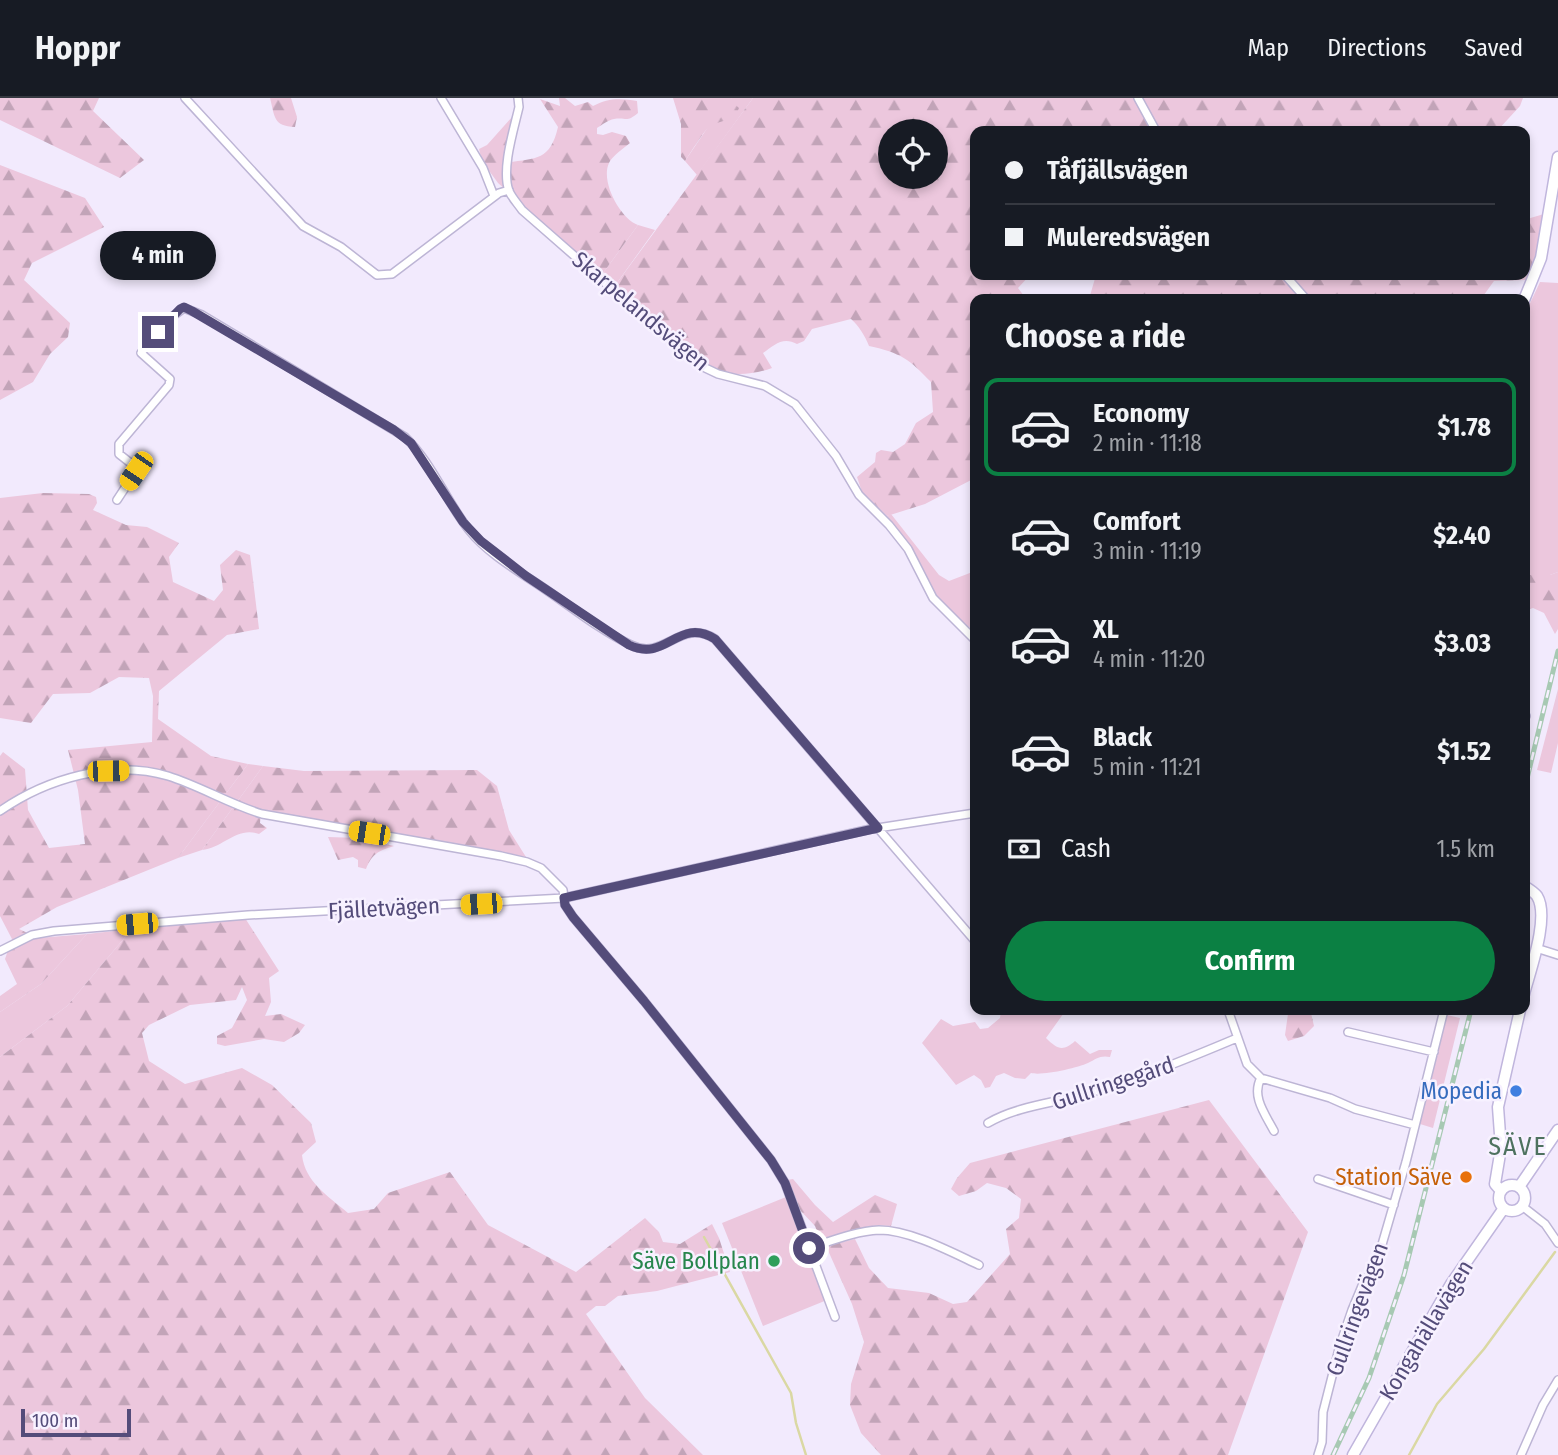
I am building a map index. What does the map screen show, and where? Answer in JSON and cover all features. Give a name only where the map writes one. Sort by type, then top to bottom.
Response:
[{"type":"street","points":[[185,98],[295,218],[313,232],[341,247],[377,275],[392,274],[494,196],[509,190],[507,169],[518,98]]},
{"type":"street","points":[[441,98],[482,168],[494,196]]},
{"type":"street","points":[[1138,98],[1153,126]]},
{"type":"street","points":[[1526,294],[1541,258],[1553,214],[1558,157]]},
{"type":"street","name":"Skarpelandsvägen","points":[[509,190],[522,210],[536,223],[699,365],[718,374],[765,386],[791,400],[836,456],[859,495],[889,525],[905,546],[933,598],[970,635]]},
{"type":"street","points":[[1289,280],[1301,294]]},
{"type":"street","points":[[117,500],[136,471],[133,465],[119,454],[119,444],[169,385],[170,379],[141,353],[184,307],[405,437],[420,454],[471,532],[507,562],[608,632],[640,650],[648,650],[686,633],[702,632],[715,639],[970,935]]},
{"type":"street","points":[[0,811],[42,786],[69,778],[108,771],[148,772],[188,783],[236,806],[262,814],[527,862],[541,868],[563,890],[565,905],[573,917],[771,1160],[785,1183],[835,1317]]},
{"type":"street","name":"Fjälletvägen","points":[[0,951],[32,935],[54,931],[251,915],[564,898],[878,828],[970,814]]},
{"type":"street","points":[[1530,890],[1536,895],[1541,908],[1540,931],[1530,970]]},
{"type":"street","points":[[1536,948],[1558,955]]},
{"type":"street","points":[[1230,1015],[1247,1064],[1261,1078],[1330,1098],[1355,1109],[1415,1125]]},
{"type":"street","name":"Gullringevägen","points":[[1318,1455],[1322,1442],[1323,1412],[1340,1345],[1362,1286],[1375,1268],[1443,1015]]},
{"type":"street","points":[[1501,1191],[1495,1184],[1501,1148],[1498,1107],[1519,1015]]},
{"type":"street","points":[[1348,1032],[1434,1052]]},
{"type":"street","name":"Gullringegård","points":[[988,1124],[1006,1114],[1131,1080],[1237,1038]]},
{"type":"street","points":[[1261,1078],[1256,1087],[1257,1095],[1274,1131]]},
{"type":"street","points":[[1519,1187],[1558,1130]]},
{"type":"street","points":[[1318,1180],[1394,1205]]},
{"type":"street","points":[[1519,1187],[1508,1186],[1501,1191],[1499,1201],[1504,1208],[1513,1211],[1522,1206]]},
{"type":"street","points":[[1519,1187],[1524,1195],[1522,1206]]},
{"type":"street","points":[[1522,1206],[1545,1224],[1558,1243]]},
{"type":"street","name":"Kongahällavägen","points":[[1353,1455],[1451,1284],[1504,1208]]},
{"type":"street","points":[[809,1248],[867,1231],[884,1231],[909,1236],[979,1265]]},
{"type":"street","points":[[1521,1455],[1558,1380]]},
{"type":"green space","points":[[0,98],[99,98],[93,111],[144,160],[120,178],[0,120]]},
{"type":"green space","points":[[270,98],[291,98],[297,117],[295,127],[283,125],[276,119]]},
{"type":"green space","points":[[559,98],[565,98],[575,106],[588,102],[593,106],[614,99],[637,101],[638,113],[634,116],[612,120],[597,128],[597,134],[612,132],[626,136],[630,143],[609,163],[607,180],[619,208],[638,225],[601,276],[498,183],[482,161],[479,149],[487,145],[513,116],[504,163],[540,156],[551,147],[558,127],[540,99],[560,106]]},
{"type":"green space","points":[[673,98],[732,98],[731,101],[739,108],[729,119],[707,129],[685,161],[681,157],[681,124]]},
{"type":"green space","points":[[732,98],[753,98],[697,175],[685,161]]},
{"type":"green space","points":[[753,98],[1523,98],[1520,106],[1502,126],[970,126],[970,280],[1025,280],[1018,288],[1022,294],[970,294],[970,481],[925,504],[887,516],[862,492],[857,477],[875,462],[876,453],[881,450],[893,452],[905,444],[916,423],[933,412],[931,382],[917,368],[897,354],[869,346],[862,331],[851,319],[812,329],[804,341],[797,344],[783,341],[775,345],[763,353],[772,368],[753,373],[722,372],[695,359],[614,287]]},
{"type":"green space","points":[[0,165],[85,198],[104,227],[32,263],[24,280],[70,323],[68,337],[50,354],[33,382],[0,400]]},
{"type":"green space","points":[[1544,214],[1530,274],[1530,218]]},
{"type":"green space","points":[[638,225],[655,230],[614,287],[601,276]]},
{"type":"green space","points":[[1095,280],[1528,280],[1494,281],[1485,294],[1090,294]]},
{"type":"green space","points":[[1540,282],[1558,283],[1558,572],[1550,575],[1530,575],[1530,303]]},
{"type":"green space","points":[[43,493],[89,494],[96,497],[97,503],[93,510],[126,525],[147,527],[179,543],[169,557],[173,582],[214,601],[223,590],[220,565],[236,550],[250,555],[259,629],[227,635],[159,691],[158,719],[211,756],[248,764],[178,858],[57,907],[19,929],[38,938],[87,934],[41,984],[0,1012],[0,996],[17,984],[5,959],[12,939],[0,916],[0,756],[3,752],[25,769],[28,810],[49,848],[85,844],[78,790],[68,750],[152,742],[153,696],[149,678],[119,677],[90,693],[53,694],[31,723],[0,718],[0,498]]},
{"type":"green space","points":[[891,514],[939,575],[949,581],[970,573],[970,628],[937,596],[910,546],[887,516]]},
{"type":"green space","points":[[1558,572],[1558,629],[1555,634],[1544,613],[1530,609],[1530,575],[1550,575]]},
{"type":"green space","points":[[1558,689],[1558,743],[1551,773],[1537,770]]},
{"type":"green space","points":[[248,764],[263,766],[202,850],[178,858]]},
{"type":"green space","points":[[263,766],[304,771],[477,770],[497,786],[509,830],[526,857],[261,811],[260,823],[267,828],[259,834],[244,833],[202,850]]},
{"type":"green space","points":[[328,837],[360,838],[394,846],[376,854],[366,869],[358,867],[358,860],[353,857],[338,860]]},
{"type":"green space","points":[[245,918],[279,971],[269,978],[271,1002],[265,1016],[281,1014],[305,1025],[299,1033],[284,1042],[264,1039],[225,1046],[217,1044],[217,1036],[232,1028],[247,1000],[242,987],[236,1000],[190,1005],[149,1025],[142,1033],[149,1061],[185,1084],[242,1068],[272,1085],[311,1123],[316,1142],[302,1155],[304,1165],[319,1188],[348,1213],[374,1209],[388,1193],[450,1172],[488,1225],[576,1272],[645,1218],[659,1232],[663,1242],[680,1244],[712,1224],[730,1272],[657,1291],[618,1296],[605,1306],[596,1306],[586,1314],[645,1398],[703,1455],[0,1455],[0,1057],[67,1006],[132,929]]},
{"type":"green space","points":[[132,929],[67,1006],[0,1057],[0,1012],[41,984],[87,934]]},
{"type":"green space","points":[[1000,1015],[1062,1015],[1046,1038],[1053,1045],[1063,1048],[1075,1041],[1090,1054],[1099,1050],[1112,1050],[1110,1057],[1101,1057],[1059,1071],[1031,1073],[1025,1079],[1004,1073],[996,1076],[990,1087],[985,1088],[981,1080],[974,1075],[956,1085],[922,1043],[941,1019],[953,1026],[975,1022],[980,1029],[988,1028]]},
{"type":"green space","points":[[1288,1015],[1311,1015],[1314,1026],[1304,1036],[1288,1041],[1285,1035]]},
{"type":"green space","points":[[1447,1015],[1460,1018],[1433,1128],[1420,1124]]},
{"type":"green space","points":[[1209,1100],[1308,1232],[1228,1455],[881,1455],[861,1433],[850,1405],[851,1384],[864,1342],[852,1304],[826,1246],[855,1239],[869,1268],[888,1288],[929,1293],[953,1304],[967,1302],[1010,1254],[1006,1229],[1019,1218],[1021,1199],[1006,1188],[987,1183],[976,1191],[959,1196],[951,1189],[970,1163]]},
{"type":"green space","points":[[793,1179],[833,1222],[875,1195],[897,1204],[891,1226],[864,1227],[820,1239],[815,1226],[798,1208],[787,1180]]},
{"type":"green space","name":"Säve Bollplan","points":[[786,1197],[827,1300],[763,1326],[722,1223]]},
{"type":"waterway","points":[[704,1237],[791,1393],[796,1423],[806,1455]]},
{"type":"waterway","points":[[1409,1455],[1437,1404],[1484,1349],[1555,1252]]},
{"type":"railway","points":[[1530,766],[1558,651]]},
{"type":"railway","points":[[1333,1455],[1369,1378],[1404,1275],[1470,1015]]},
{"type":"place","name":"Mopedia","points":[[1516,1091]]},
{"type":"place","name":"Station Säve","points":[[1466,1177]]},
{"type":"place","name":"Säve Bollplan","points":[[774,1261]]},
{"type":"district","name":"SÄVE","points":[[1518,1146]]},
{"type":"route","points":[[158,332],[184,307],[405,437],[420,454],[471,532],[526,576],[629,645],[648,650],[686,633],[695,632],[702,632],[715,639],[878,828],[564,898],[573,917],[771,1160],[785,1183],[809,1248]]}]
